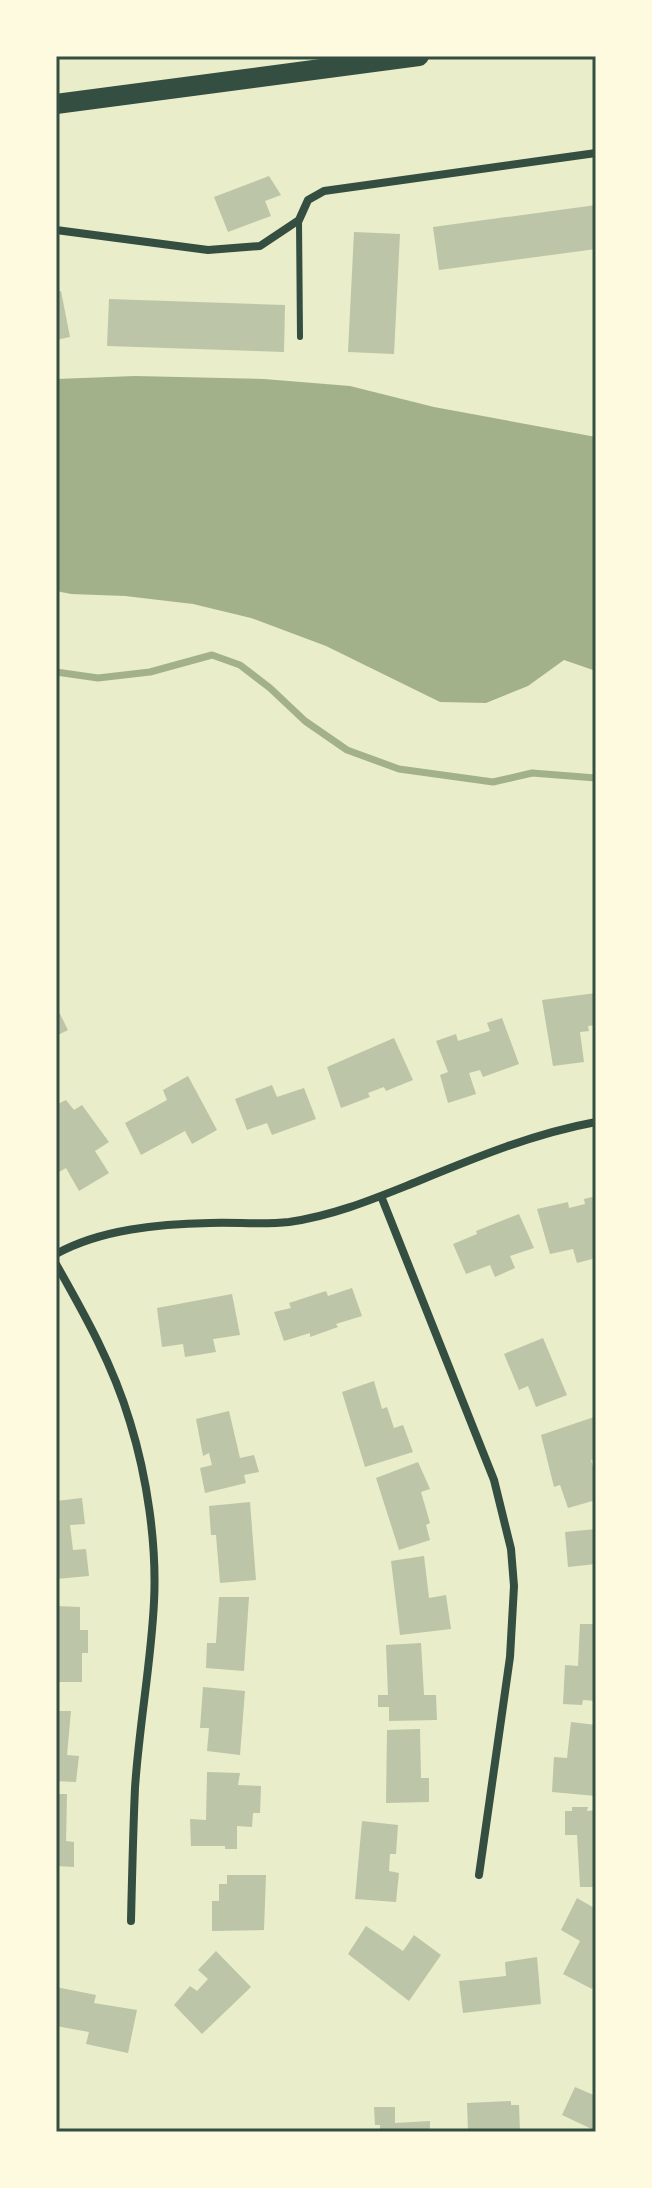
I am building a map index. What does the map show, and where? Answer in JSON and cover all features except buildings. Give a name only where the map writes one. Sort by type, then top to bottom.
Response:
[{"type":"main road","points":[[56,104],[419,56]]},
{"type":"street","points":[[56,230],[208,250],[260,246],[299,220],[308,200],[324,191],[596,153]]},
{"type":"street","points":[[56,1254],[95,1237],[195,1224],[287,1222],[326,1215],[523,1139],[596,1122]]},
{"type":"street","points":[[381,1196],[494,1480],[511,1549],[514,1586],[510,1657],[479,1875]]},
{"type":"street","points":[[56,1264],[91,1325],[116,1382],[137,1451],[150,1527],[154,1600],[135,1787],[131,1921]]},
{"type":"lane","points":[[299,220],[300,337]]},
{"type":"shaded area","points":[[135,376],[264,379],[350,386],[434,407],[596,437],[596,671],[564,660],[528,686],[486,703],[440,702],[326,646],[251,618],[193,604],[56,591],[56,379]]},
{"type":"waterway","points":[[56,672],[98,678],[150,672],[212,655],[240,665],[305,721],[347,750],[399,769],[493,782],[532,773],[596,778]]}]
